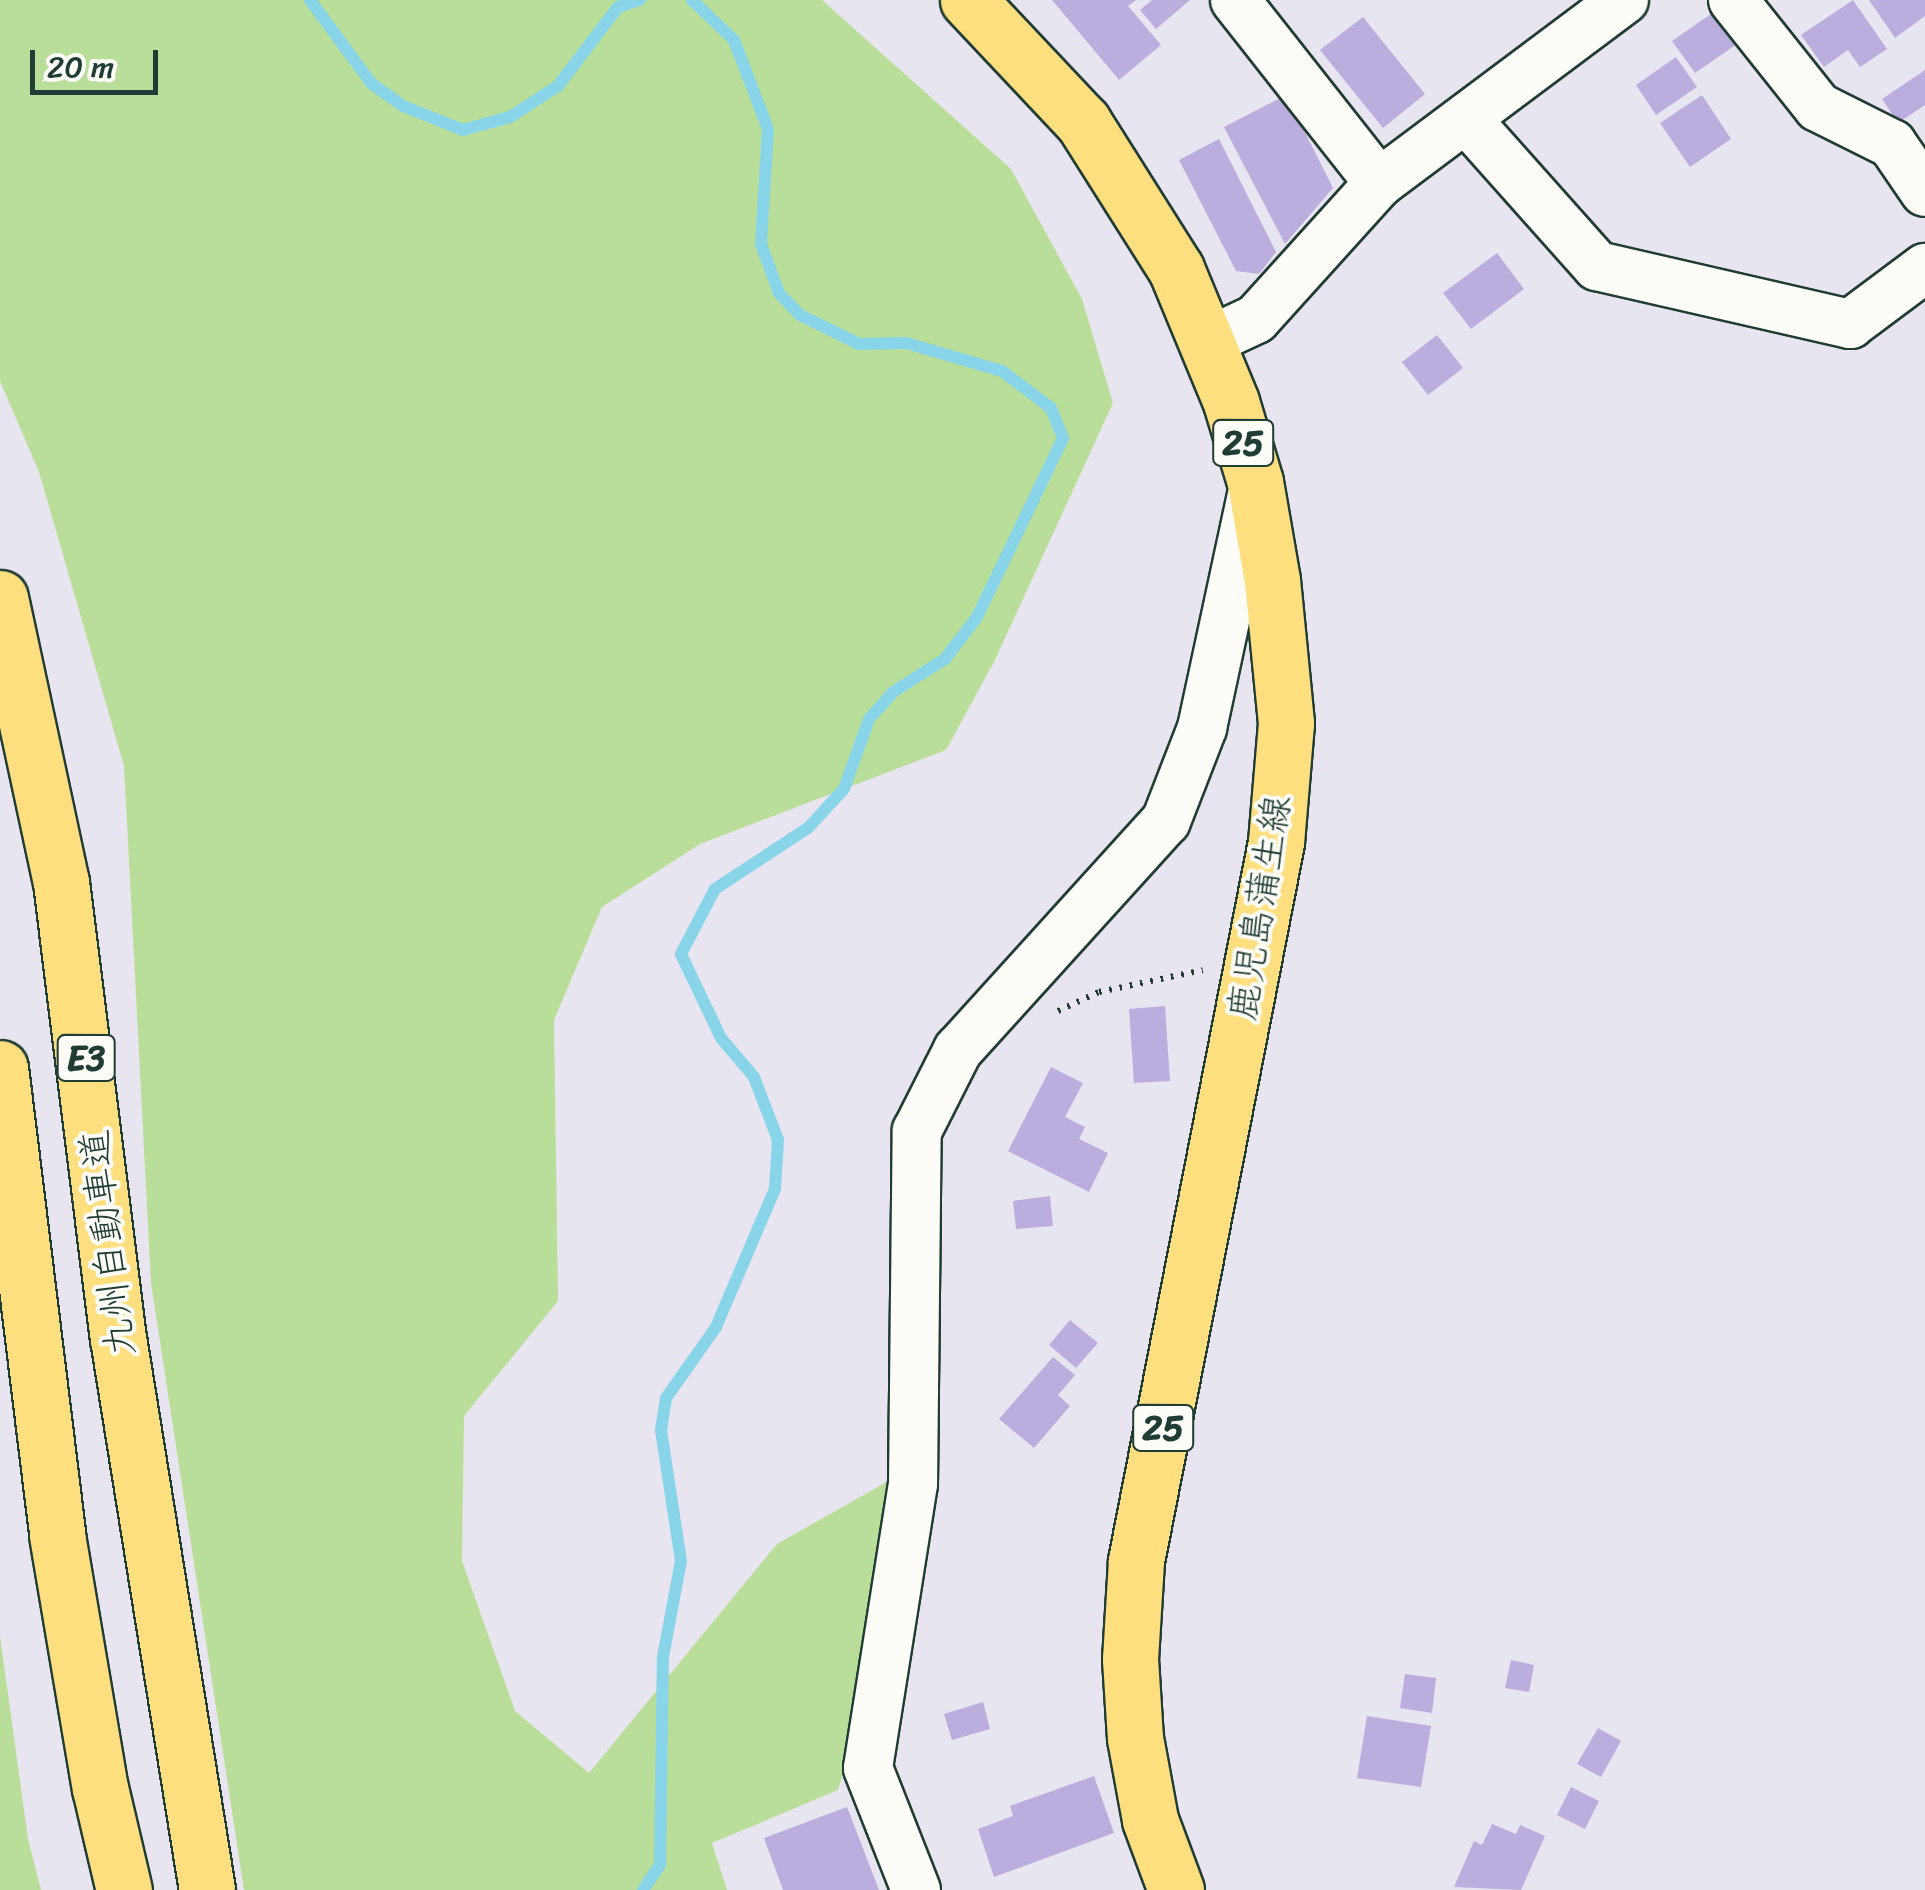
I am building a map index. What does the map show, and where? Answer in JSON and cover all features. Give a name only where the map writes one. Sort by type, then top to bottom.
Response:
[{"type":"main road","name":"鹿児島蒲生線","points":[[968,0],[1083,122],[1168,254],[1209,342],[1255,482],[1286,723],[1276,842],[1254,967],[1136,1561],[1130,1659],[1135,1738],[1150,1820],[1176,1890]]},
{"type":"main road","name":"九州自動車道","points":[[0,598],[61,882],[118,1338],[207,1890]]},
{"type":"main road","name":"E3","points":[[0,1068],[58,1534],[100,1788],[124,1890]]},
{"type":"street","points":[[1235,0],[1379,183]]},
{"type":"street","points":[[1209,342],[1256,319],[1379,183],[1466,118],[1574,15],[1624,0]]},
{"type":"street","points":[[1733,0],[1818,107],[1892,144],[1925,192]]},
{"type":"street","points":[[1466,118],[1597,266],[1850,324],[1925,268]]},
{"type":"street","points":[[916,1890],[868,1768],[913,1484],[917,1130],[958,1050],[1166,821],[1202,728],[1255,482]]},
{"type":"path","points":[[1052,1014],[1099,992],[1176,972],[1254,967]]},
{"type":"green space","points":[[0,0],[822,0],[1011,169],[1082,299],[1113,403],[995,660],[946,750],[700,844],[602,907],[554,1020],[558,1301],[464,1416],[462,1561],[515,1711],[589,1773],[777,1544],[890,1480],[883,1648],[838,1790],[712,1843],[727,1890],[244,1890],[151,1283],[124,766],[39,472],[0,381]]},
{"type":"green space","points":[[0,1636],[28,1839],[41,1890],[0,1890]]},
{"type":"building","points":[[1052,0],[1136,0],[1128,6],[1161,45],[1119,80]]},
{"type":"building","points":[[1152,0],[1190,0],[1156,29],[1140,10]]},
{"type":"building","points":[[1853,0],[1887,49],[1860,67],[1848,50],[1824,67],[1801,35]]},
{"type":"building","points":[[1869,0],[1925,0],[1925,16],[1895,38]]},
{"type":"building","points":[[1718,9],[1740,42],[1695,73],[1672,41]]},
{"type":"building","points":[[1363,17],[1425,94],[1383,128],[1320,50]]},
{"type":"building","points":[[1676,57],[1697,87],[1656,115],[1636,85]]},
{"type":"building","points":[[1925,70],[1925,105],[1898,123],[1882,99]]},
{"type":"building","points":[[1286,95],[1333,188],[1285,244],[1224,127]]},
{"type":"building","points":[[1702,95],[1731,139],[1690,167],[1660,123]]},
{"type":"building","points":[[1219,139],[1276,252],[1259,274],[1236,271],[1179,160]]},
{"type":"building","points":[[1497,253],[1524,289],[1471,329],[1443,293]]},
{"type":"building","points":[[1437,335],[1463,368],[1428,395],[1402,362]]},
{"type":"building","points":[[1165,1006],[1170,1081],[1134,1083],[1129,1009]]},
{"type":"building","points":[[1051,1067],[1083,1083],[1065,1117],[1085,1127],[1079,1139],[1108,1153],[1089,1192],[1008,1151]]},
{"type":"building","points":[[1050,1196],[1053,1226],[1016,1229],[1013,1201]]},
{"type":"building","points":[[1070,1320],[1098,1343],[1076,1368],[1049,1345]]},
{"type":"building","points":[[1053,1357],[1075,1375],[1058,1395],[1070,1406],[1034,1448],[999,1419]]},
{"type":"building","points":[[1511,1660],[1534,1665],[1529,1692],[1505,1688]]},
{"type":"building","points":[[1405,1674],[1436,1678],[1432,1713],[1400,1708]]},
{"type":"building","points":[[983,1702],[990,1729],[952,1740],[944,1714]]},
{"type":"building","points":[[1367,1716],[1431,1726],[1421,1787],[1357,1778]]},
{"type":"building","points":[[1598,1728],[1621,1741],[1601,1777],[1577,1764]]},
{"type":"building","points":[[1094,1776],[1114,1833],[994,1877],[978,1829],[1013,1816],[1010,1806]]},
{"type":"building","points":[[1571,1787],[1599,1801],[1585,1829],[1557,1815]]},
{"type":"building","points":[[847,1807],[879,1890],[783,1890],[764,1838]]},
{"type":"building","points":[[1492,1824],[1516,1834],[1520,1825],[1545,1836],[1521,1890],[1454,1887],[1474,1841],[1482,1845]]},
{"type":"waterway","points":[[310,0],[372,84],[403,106],[463,130],[510,117],[558,86],[618,7],[640,0]]},
{"type":"waterway","points":[[643,1890],[660,1865],[663,1657],[681,1561],[661,1430],[666,1398],[716,1327],[775,1189],[778,1140],[754,1077],[721,1038],[681,954],[715,889],[808,828],[844,789],[869,719],[893,692],[945,659],[977,617],[1063,438],[1051,408],[1002,371],[906,343],[859,344],[800,315],[779,293],[761,244],[768,129],[734,40],[692,0]]}]
